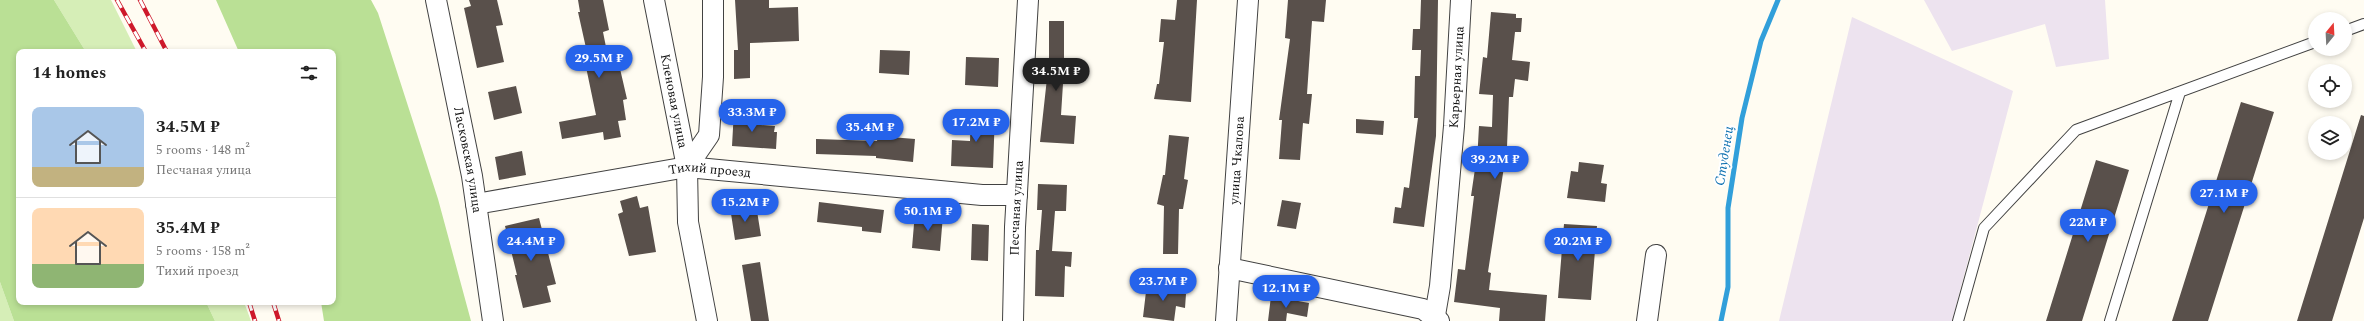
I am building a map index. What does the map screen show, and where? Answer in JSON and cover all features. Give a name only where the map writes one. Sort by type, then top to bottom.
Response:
[{"type":"street","name":"Ласковская улица","points":[[436,0],[476,204],[493,321]]},
{"type":"street","name":"Кленовая улица","points":[[654,0],[687,166],[688,222],[707,321]]},
{"type":"street","points":[[687,166],[709,135],[713,77],[713,0]]},
{"type":"street","name":"Песчаная улица","points":[[1013,321],[1017,195],[1028,0]]},
{"type":"street","name":"улица Чкалова","points":[[1226,321],[1248,0]]},
{"type":"street","name":"Карьерная улица","points":[[1436,320],[1454,126],[1461,0]]},
{"type":"street","name":"Тихий проезд","points":[[476,204],[687,166],[982,195],[1017,195]]},
{"type":"street","points":[[1647,321],[1656,255]]},
{"type":"street","points":[[1229,268],[1423,309],[1436,320]]},
{"type":"lane","points":[[2352,28],[2364,24]]},
{"type":"lane","points":[[1958,321],[1984,228],[2076,130],[2308,45]]},
{"type":"lane","points":[[2110,321],[2180,92]]},
{"type":"shaded area","points":[[1924,0],[2105,0],[2109,59],[2056,67],[2045,24],[1952,51]]},
{"type":"shaded area","points":[[1852,17],[2013,91],[1952,321],[1779,321]]},
{"type":"green space","points":[[0,0],[54,0],[84,49],[16,49],[16,305],[207,305],[215,321],[14,321],[0,282]]},
{"type":"green space","points":[[54,0],[111,0],[136,49],[84,49]]},
{"type":"green space","points":[[216,0],[371,0],[378,13],[438,199],[471,321],[324,321],[321,305],[336,305],[336,49],[238,49]]},
{"type":"green space","points":[[0,282],[14,321],[0,321]]},
{"type":"green space","points":[[207,305],[245,305],[251,321],[215,321]]},
{"type":"building","points":[[469,0],[497,0],[503,25],[496,26],[504,62],[477,68],[464,8],[471,6]]},
{"type":"building","points":[[578,0],[603,0],[609,30],[603,32],[609,62],[618,60],[627,99],[623,100],[626,120],[618,121],[621,137],[604,140],[603,132],[562,139],[559,122],[596,115],[586,67],[590,66],[578,12],[580,12]]},
{"type":"building","points":[[735,0],[769,0],[769,8],[798,7],[799,41],[750,43],[750,78],[734,79],[734,50],[738,50]]},
{"type":"building","points":[[1177,0],[1197,0],[1191,102],[1154,99],[1157,84],[1159,84],[1164,42],[1159,42],[1161,19],[1175,20]]},
{"type":"building","points":[[1288,0],[1326,0],[1324,22],[1312,21],[1307,94],[1312,94],[1309,124],[1303,123],[1300,160],[1279,159],[1282,120],[1279,120],[1290,39],[1285,38]]},
{"type":"building","points":[[1421,0],[1438,0],[1436,136],[1424,227],[1393,223],[1395,207],[1401,208],[1404,187],[1409,188],[1418,118],[1414,118],[1415,76],[1420,76],[1421,50],[1412,50],[1413,29],[1420,29]]},
{"type":"building","points":[[1491,12],[1516,14],[1516,18],[1522,18],[1521,32],[1515,32],[1512,60],[1530,62],[1528,81],[1515,79],[1513,97],[1509,97],[1507,147],[1488,272],[1491,273],[1489,290],[1547,295],[1545,321],[1499,321],[1500,308],[1454,302],[1458,269],[1465,270],[1474,196],[1471,196],[1477,162],[1479,126],[1492,127],[1493,95],[1479,94],[1483,57],[1487,58]]},
{"type":"building","points":[[1049,21],[1064,21],[1064,68],[1061,115],[1076,116],[1074,144],[1040,142],[1049,60]]},
{"type":"building","points":[[880,50],[910,51],[909,75],[879,73]]},
{"type":"building","points":[[966,57],[999,58],[998,87],[965,85]]},
{"type":"building","points":[[516,86],[522,113],[494,120],[488,92]]},
{"type":"building","points":[[2241,102],[2274,112],[2208,321],[2172,321]]},
{"type":"building","points":[[734,110],[749,111],[748,124],[775,126],[774,132],[777,132],[776,149],[732,146]]},
{"type":"building","points":[[971,112],[995,113],[993,168],[951,166],[952,140],[970,141]]},
{"type":"building","points":[[2361,115],[2364,116],[2364,218],[2332,321],[2297,321],[2347,160],[2352,160],[2352,144]]},
{"type":"building","points":[[1356,119],[1384,121],[1383,135],[1356,133]]},
{"type":"building","points":[[1169,135],[1189,137],[1184,179],[1188,180],[1183,209],[1179,209],[1178,254],[1163,254],[1164,206],[1157,204],[1163,175],[1165,175]]},
{"type":"building","points":[[878,136],[915,139],[913,162],[876,158],[876,156],[816,154],[816,139],[877,141]]},
{"type":"building","points":[[522,151],[526,175],[499,180],[495,157]]},
{"type":"building","points":[[2096,160],[2129,170],[2082,321],[2046,321]]},
{"type":"building","points":[[1579,162],[1604,165],[1601,183],[1607,184],[1605,202],[1567,198],[1571,171],[1578,172]]},
{"type":"building","points":[[1038,184],[1067,185],[1066,211],[1055,211],[1052,251],[1072,252],[1071,267],[1065,266],[1064,297],[1035,296],[1036,250],[1039,250],[1042,210],[1037,210]]},
{"type":"building","points":[[637,196],[640,208],[648,206],[656,252],[629,256],[618,214],[623,212],[620,201]]},
{"type":"building","points":[[1282,200],[1301,203],[1296,229],[1277,226]]},
{"type":"building","points":[[819,202],[884,210],[881,233],[862,231],[862,227],[817,222]]},
{"type":"building","points":[[743,204],[745,213],[757,211],[761,236],[735,240],[730,207]]},
{"type":"building","points":[[915,212],[943,215],[940,251],[912,248]]},
{"type":"building","points":[[539,218],[556,284],[547,286],[551,302],[523,308],[515,275],[517,275],[505,226]]},
{"type":"building","points":[[972,224],[989,225],[988,261],[971,260]]},
{"type":"building","points":[[1564,224],[1597,226],[1591,300],[1558,298]]},
{"type":"building","points":[[760,262],[769,321],[751,321],[742,265]]},
{"type":"building","points":[[1147,283],[1178,288],[1178,293],[1186,294],[1185,308],[1176,306],[1174,321],[1143,317]]},
{"type":"building","points":[[1271,296],[1309,303],[1307,317],[1287,313],[1286,321],[1268,321]]},
{"type":"waterway","name":"Студенец","points":[[1721,321],[1728,287],[1728,208],[1742,118],[1761,41],[1778,0]]},
{"type":"railway","points":[[117,0],[144,49]]},
{"type":"railway","points":[[140,0],[165,49]]},
{"type":"railway","points":[[250,305],[255,321]]},
{"type":"railway","points":[[274,305],[279,321]]}]
